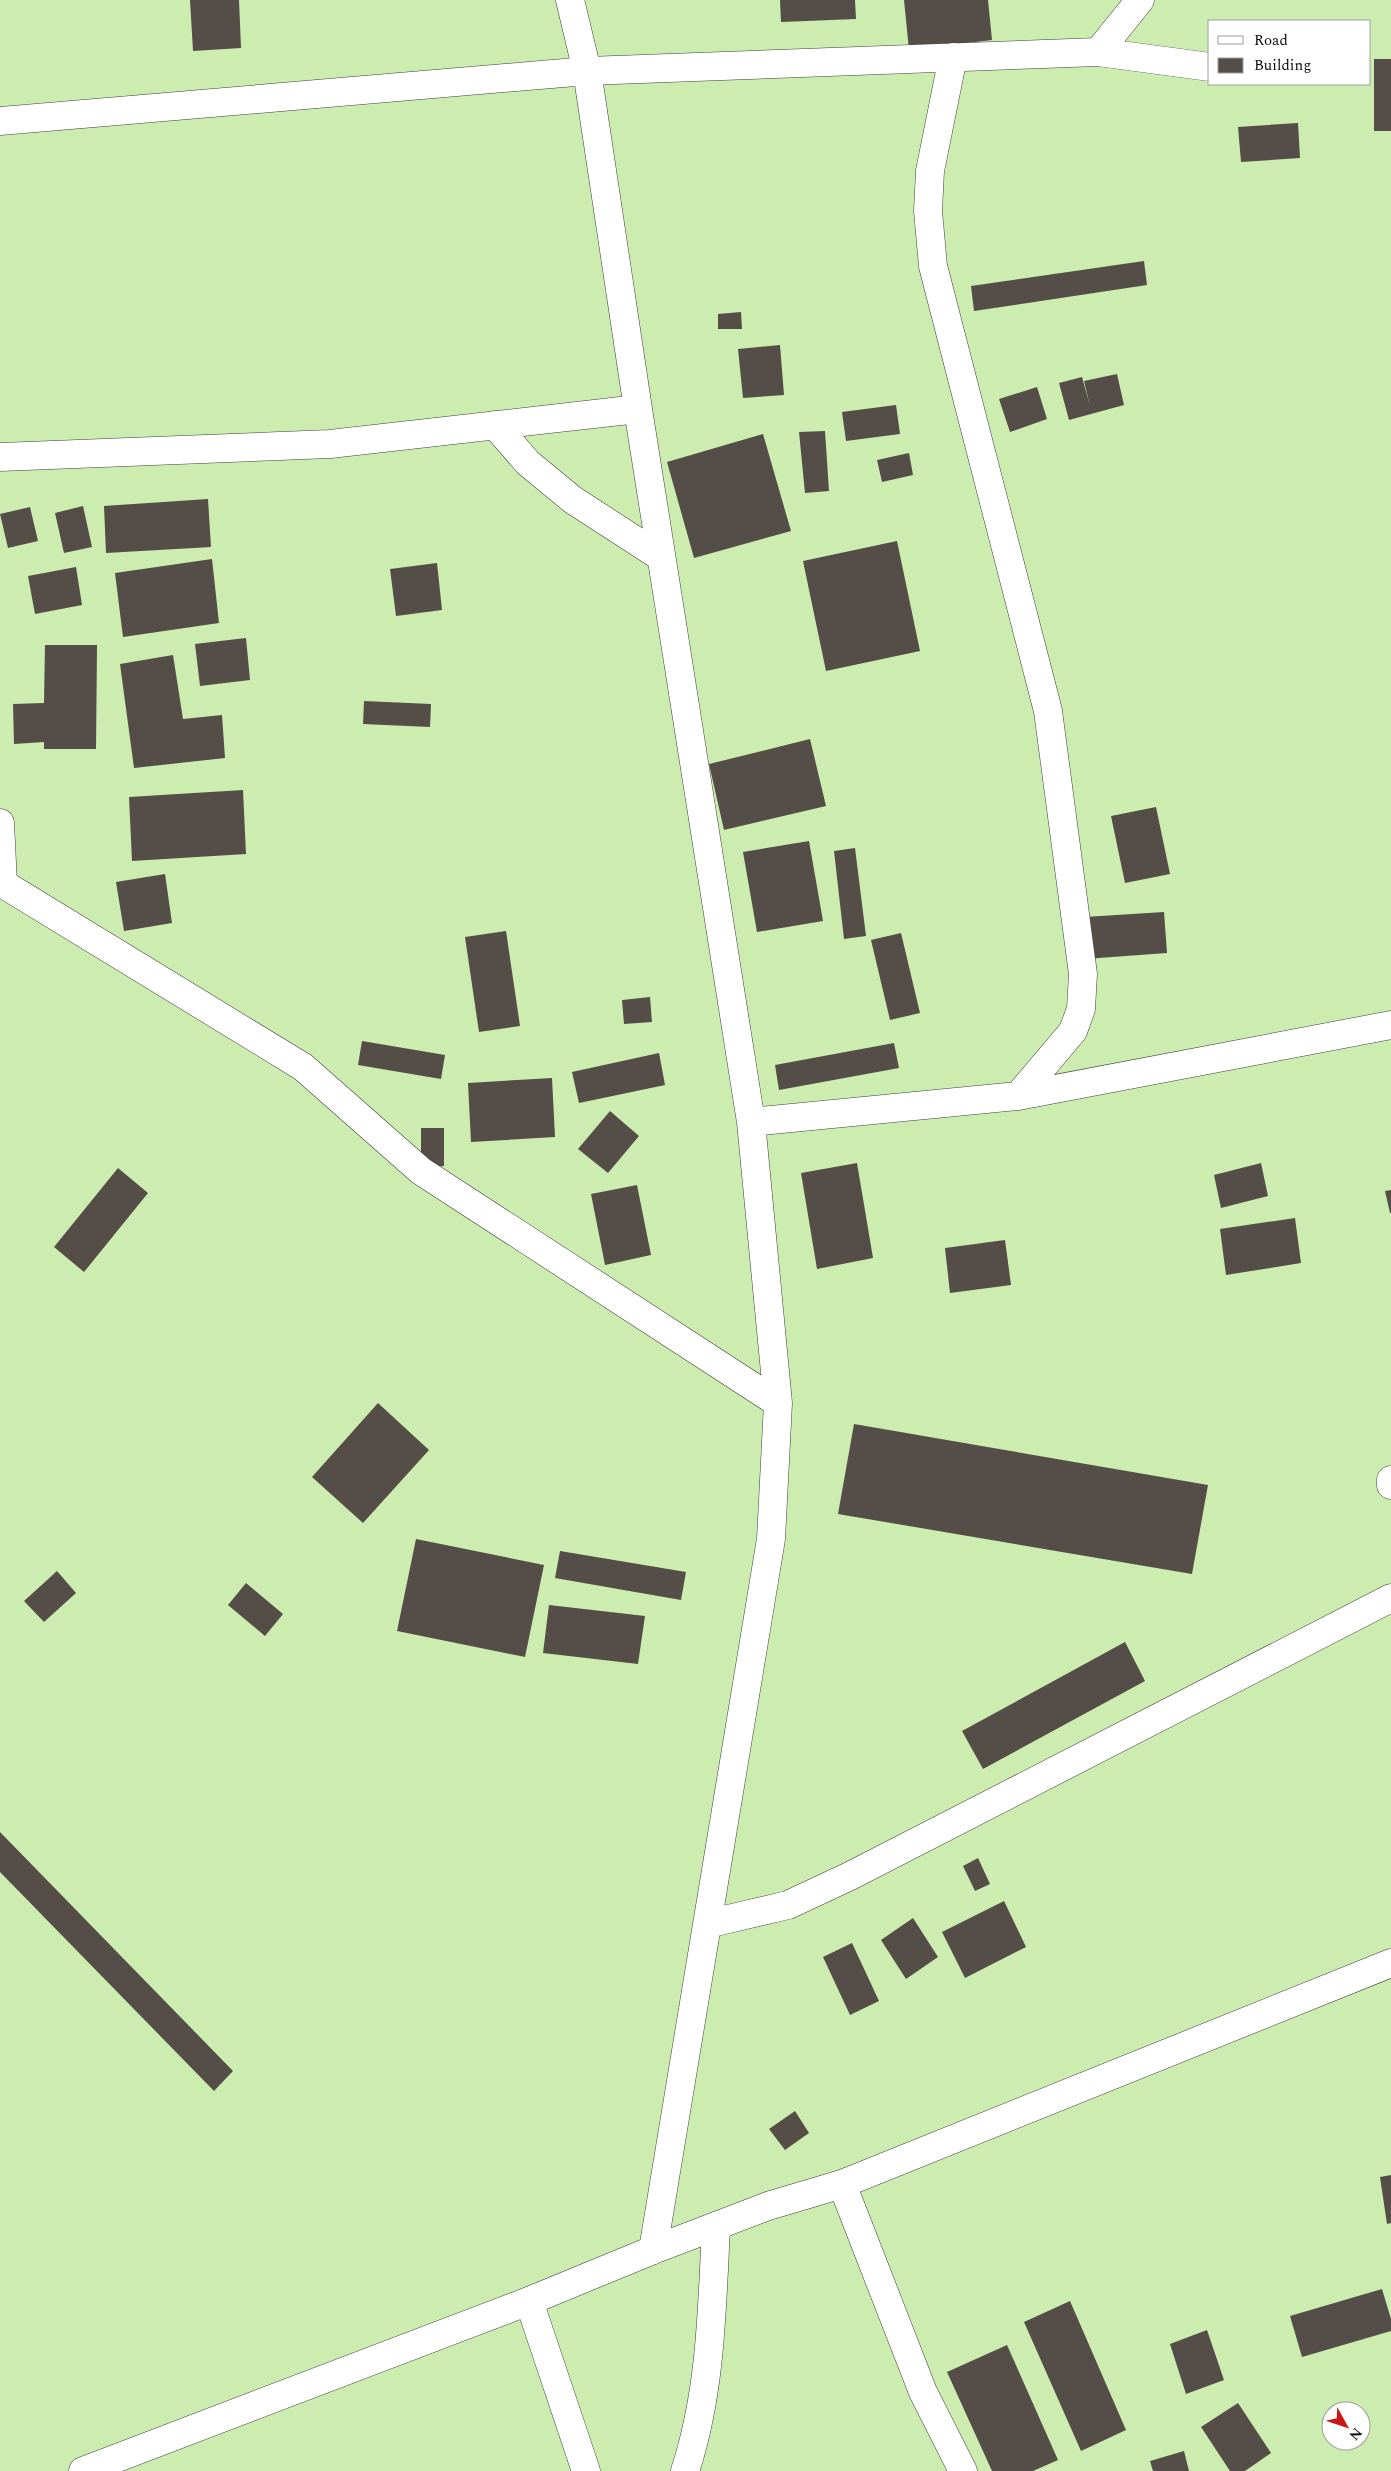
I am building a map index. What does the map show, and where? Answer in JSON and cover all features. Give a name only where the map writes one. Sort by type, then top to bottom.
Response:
[{"type":"street","points":[[570,0],[587,71],[661,557],[751,1122],[778,1403],[771,1539],[653,2250]]},
{"type":"street","points":[[1098,52],[1140,0]]},
{"type":"street","points":[[0,121],[587,71],[1098,52],[1208,67]]},
{"type":"street","points":[[953,56],[930,171],[928,211],[934,266],[1048,711],[1083,974],[1082,1009],[1072,1031],[1018,1096]]},
{"type":"street","points":[[0,457],[330,444],[638,409]]},
{"type":"street","points":[[496,425],[528,464],[566,494],[661,557]]},
{"type":"street","points":[[0,823],[1,883],[303,1067],[421,1170],[778,1403]]},
{"type":"street","points":[[751,1122],[1018,1096],[1391,1025]]},
{"type":"street","points":[[1391,1480],[1391,1485]]},
{"type":"street","points":[[707,1924],[788,1905],[850,1876],[1391,1598]]},
{"type":"street","points":[[83,2471],[529,2302],[653,2250],[768,2206],[842,2184],[1391,1963]]},
{"type":"street","points":[[842,2184],[923,2392],[963,2471]]},
{"type":"street","points":[[685,2471],[696,2437],[709,2365],[716,2226]]},
{"type":"street","points":[[529,2302],[586,2471]]},
{"type":"green space","points":[[0,0],[1391,0],[1391,2471],[0,2471]]},
{"type":"building","points":[[190,0],[239,0],[241,48],[193,51]]},
{"type":"building","points":[[780,0],[855,0],[856,19],[781,22]]},
{"type":"building","points":[[904,0],[988,0],[992,40],[909,50]]},
{"type":"building","points":[[1374,59],[1391,59],[1391,131],[1374,131]]},
{"type":"building","points":[[1298,123],[1300,158],[1241,162],[1238,127]]},
{"type":"building","points":[[1144,261],[1147,285],[974,311],[971,286]]},
{"type":"building","points":[[741,312],[742,329],[718,329],[718,314]]},
{"type":"building","points":[[780,345],[784,395],[743,398],[738,349]]},
{"type":"building","points":[[1117,374],[1124,405],[1069,420],[1059,383],[1082,377],[1090,406],[1084,381]]},
{"type":"building","points":[[1037,387],[1047,419],[1010,432],[999,399]]},
{"type":"building","points":[[896,405],[900,434],[846,441],[842,412]]},
{"type":"building","points":[[825,431],[829,491],[805,493],[799,432]]},
{"type":"building","points":[[763,434],[791,531],[694,558],[667,462]]},
{"type":"building","points":[[909,453],[913,475],[882,482],[877,460]]},
{"type":"building","points":[[208,499],[211,547],[106,553],[104,506]]},
{"type":"building","points":[[83,506],[92,547],[64,553],[55,513]]},
{"type":"building","points":[[30,507],[38,541],[8,548],[0,514]]},
{"type":"building","points":[[897,541],[920,651],[826,671],[803,561]]},
{"type":"building","points":[[212,559],[219,623],[123,637],[115,573]]},
{"type":"building","points":[[437,563],[442,610],[396,616],[390,569]]},
{"type":"building","points":[[76,567],[82,605],[35,614],[28,576]]},
{"type":"building","points":[[246,638],[250,680],[200,686],[195,644]]},
{"type":"building","points":[[45,645],[97,645],[96,749],[44,749],[44,742],[14,744],[13,704],[44,703]]},
{"type":"building","points":[[173,655],[183,719],[222,715],[225,758],[134,768],[120,664]]},
{"type":"building","points":[[364,701],[431,704],[430,727],[363,724]]},
{"type":"building","points":[[810,739],[826,806],[724,830],[709,764]]},
{"type":"building","points":[[243,790],[246,854],[132,861],[129,797]]},
{"type":"building","points":[[1156,807],[1170,874],[1125,883],[1111,816]]},
{"type":"building","points":[[809,841],[823,921],[757,932],[743,852]]},
{"type":"building","points":[[855,848],[866,936],[844,939],[834,851]]},
{"type":"building","points":[[165,874],[172,923],[124,931],[116,882]]},
{"type":"building","points":[[1164,912],[1167,953],[1071,960],[1069,918]]},
{"type":"building","points":[[506,931],[520,1026],[479,1032],[465,937]]},
{"type":"building","points":[[901,933],[920,1013],[890,1020],[871,940]]},
{"type":"building","points":[[650,997],[652,1022],[624,1024],[622,1000]]},
{"type":"building","points":[[362,1041],[445,1055],[441,1079],[358,1065]]},
{"type":"building","points":[[894,1043],[899,1068],[779,1090],[775,1065]]},
{"type":"building","points":[[659,1053],[665,1085],[579,1103],[572,1072]]},
{"type":"building","points":[[552,1078],[555,1137],[471,1142],[468,1083]]},
{"type":"building","points":[[610,1111],[639,1136],[608,1173],[578,1149]]},
{"type":"building","points":[[421,1128],[444,1128],[444,1166],[421,1167]]},
{"type":"building","points":[[857,1163],[873,1258],[817,1269],[801,1173]]},
{"type":"building","points":[[1261,1163],[1268,1196],[1221,1208],[1214,1175]]},
{"type":"building","points":[[118,1168],[148,1193],[84,1272],[54,1247]]},
{"type":"building","points":[[637,1185],[651,1255],[605,1265],[591,1194]]},
{"type":"building","points":[[1391,1190],[1391,1213],[1390,1213],[1385,1191]]},
{"type":"building","points":[[1295,1218],[1301,1263],[1226,1275],[1220,1229]]},
{"type":"building","points":[[1005,1240],[1011,1285],[950,1293],[945,1248]]},
{"type":"building","points":[[378,1403],[429,1450],[363,1523],[312,1477]]},
{"type":"building","points":[[854,1424],[1208,1485],[1192,1574],[838,1514]]},
{"type":"building","points":[[416,1539],[544,1565],[525,1657],[397,1631]]},
{"type":"building","points":[[560,1551],[686,1572],[681,1600],[555,1578]]},
{"type":"building","points":[[57,1571],[76,1593],[44,1622],[24,1601]]},
{"type":"building","points":[[246,1583],[283,1614],[265,1636],[228,1605]]},
{"type":"building","points":[[549,1605],[645,1616],[638,1664],[543,1653]]},
{"type":"building","points":[[1125,1642],[1145,1681],[983,1769],[962,1731]]},
{"type":"building","points":[[0,1832],[233,2071],[214,2091],[0,1872]]},
{"type":"building","points":[[978,1858],[990,1884],[975,1891],[963,1866]]},
{"type":"building","points":[[1004,1901],[1026,1947],[965,1978],[942,1932]]},
{"type":"building","points":[[913,1918],[938,1957],[906,1979],[881,1940]]},
{"type":"building","points":[[852,1943],[879,2001],[850,2015],[823,1957]]},
{"type":"building","points":[[795,2111],[809,2133],[785,2150],[769,2129]]},
{"type":"building","points":[[1391,2175],[1391,2223],[1387,2224],[1380,2177]]},
{"type":"building","points":[[1382,2289],[1391,2319],[1391,2331],[1302,2357],[1290,2316]]},
{"type":"building","points":[[1070,2301],[1126,2430],[1081,2451],[1024,2322]]},
{"type":"building","points":[[1207,2330],[1224,2380],[1186,2394],[1170,2344]]},
{"type":"building","points":[[1007,2345],[1058,2460],[1033,2471],[992,2471],[947,2372]]},
{"type":"building","points":[[1238,2403],[1271,2453],[1245,2471],[1230,2471],[1201,2427]]},
{"type":"building","points":[[1184,2451],[1189,2471],[1153,2471],[1150,2461]]}]
